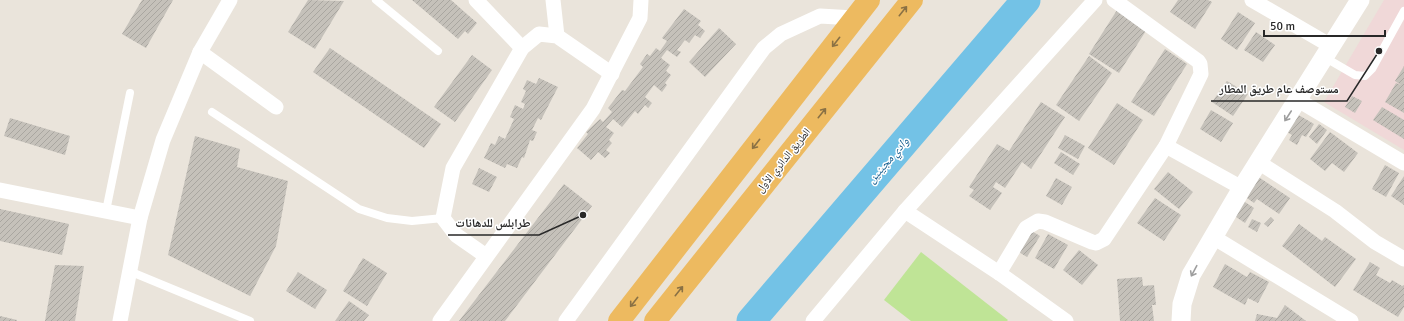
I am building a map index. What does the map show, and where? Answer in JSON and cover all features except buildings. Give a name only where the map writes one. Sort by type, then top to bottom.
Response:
[{"type":"highway","points":[[619,321],[869,0]]},
{"type":"highway","name":"الطريق الدائري الأول","points":[[655,321],[912,0]]},
{"type":"street","points":[[120,321],[140,218],[163,140],[200,52],[230,0]]},
{"type":"street","points":[[476,0],[522,48]]},
{"type":"street","points":[[553,0],[557,36]]},
{"type":"street","points":[[440,321],[593,109],[640,18],[641,0]]},
{"type":"street","points":[[813,321],[904,211],[1095,0]]},
{"type":"street","points":[[999,273],[1026,228],[1038,221],[1044,222],[1092,242],[1096,243],[1104,239],[1166,146],[1201,74],[1200,64],[1114,0]]},
{"type":"street","points":[[1252,0],[1327,52]]},
{"type":"street","points":[[1181,321],[1182,304],[1191,275],[1242,188],[1360,0]]},
{"type":"street","points":[[566,321],[764,48],[781,34],[820,16],[854,18]]},
{"type":"street","points":[[486,256],[456,235],[443,218],[453,168],[522,48],[539,34],[557,36],[612,74]]},
{"type":"street","points":[[200,52],[276,107]]},
{"type":"street","points":[[1298,100],[1404,164]]},
{"type":"street","points":[[1166,146],[1242,188]]},
{"type":"street","points":[[1258,162],[1335,211],[1375,242],[1404,259]]},
{"type":"street","points":[[0,190],[140,218]]},
{"type":"street","points":[[904,211],[999,273],[1066,321]]},
{"type":"street","points":[[1213,237],[1351,321]]},
{"type":"lane","points":[[376,0],[438,51]]},
{"type":"lane","points":[[1327,52],[1355,75],[1365,76],[1372,69],[1404,11]]},
{"type":"lane","points":[[106,211],[130,93]]},
{"type":"lane","points":[[212,112],[359,209],[387,218],[412,221],[443,218]]},
{"type":"lane","points":[[129,271],[250,321]]},
{"type":"shaded area","points":[[1384,0],[1404,0],[1404,150],[1324,102]]},
{"type":"green space","points":[[921,252],[1008,320],[911,321],[884,300]]},
{"type":"waterway","name":"وادي مجينين","points":[[751,321],[1026,0]]},
{"type":"place","name":"مستوصف عام طريق المطار","points":[[1379,51]]},
{"type":"place","name":"طرابلس للدهانات","points":[[583,215]]}]
